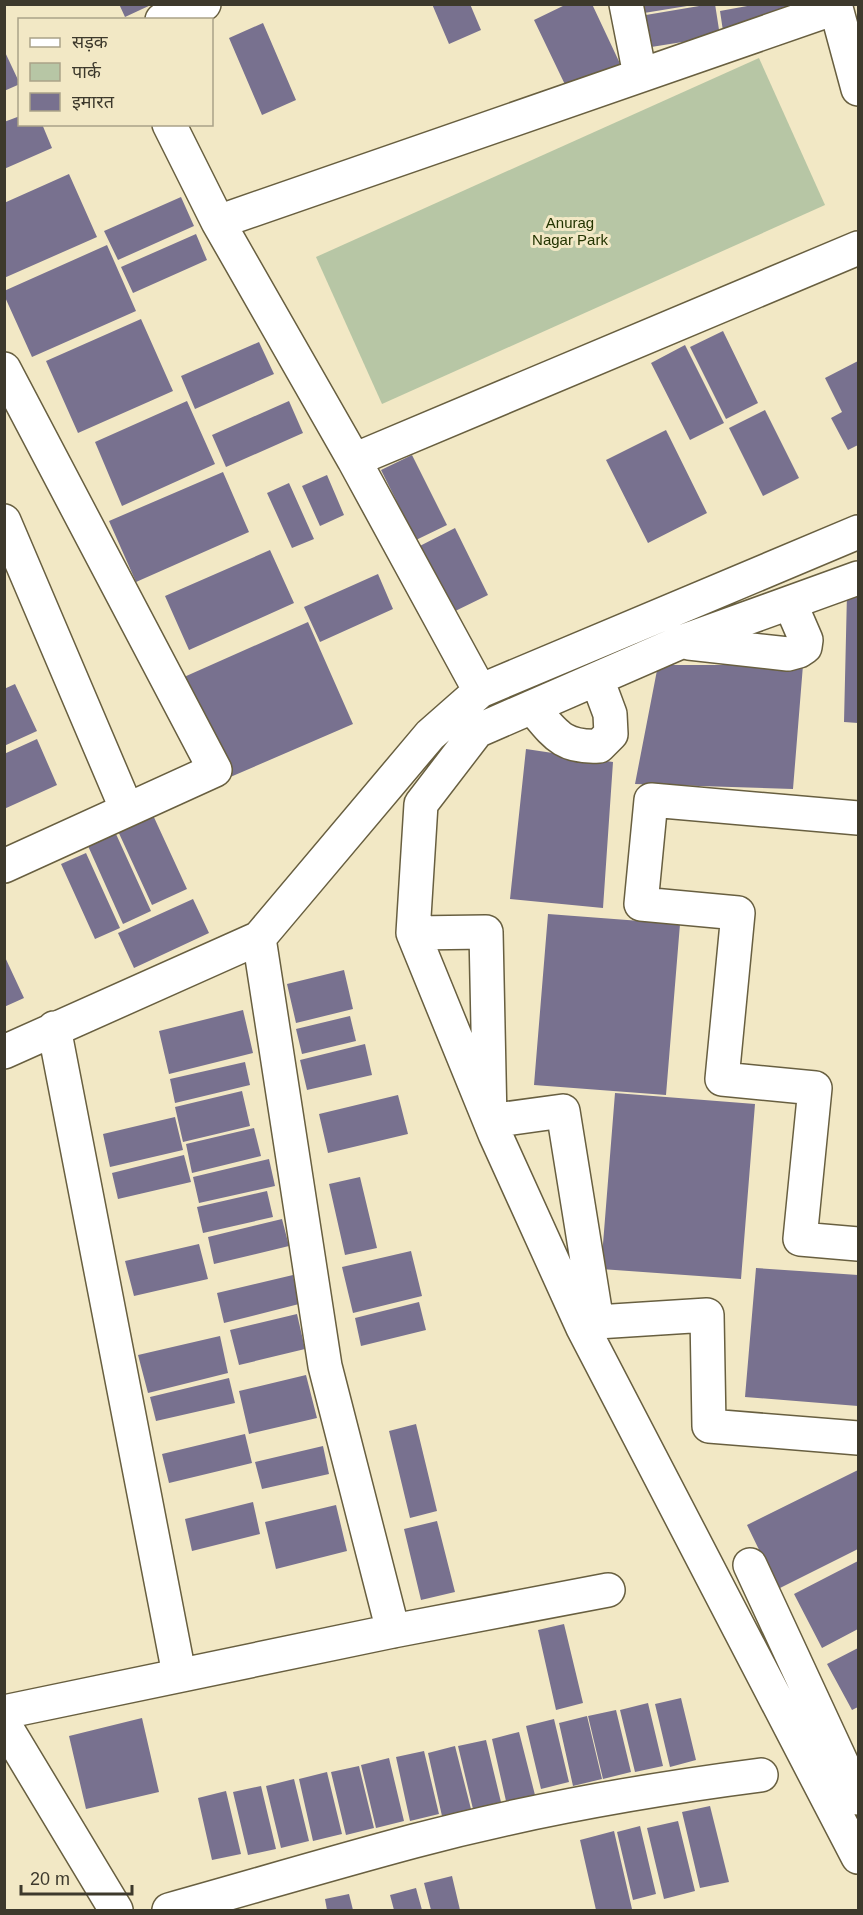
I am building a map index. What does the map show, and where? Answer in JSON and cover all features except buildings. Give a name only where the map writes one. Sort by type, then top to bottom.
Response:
[{"type":"street","points":[[167,18],[204,4]]},
{"type":"street","points":[[626,4],[640,75]]},
{"type":"street","points":[[218,222],[835,6],[858,89]]},
{"type":"street","points":[[170,126],[218,222],[354,460],[480,691]]},
{"type":"street","points":[[354,460],[858,248]]},
{"type":"street","points":[[4,369],[13,394],[215,770],[4,866]]},
{"type":"street","points":[[4,521],[127,810]]},
{"type":"street","points":[[4,1052],[259,938],[430,735],[480,691],[858,532]]},
{"type":"street","points":[[858,578],[681,642],[477,731],[422,804],[413,933],[490,1121],[858,1857]]},
{"type":"street","points":[[681,642],[788,654],[799,651],[805,647],[806,640],[790,603]]},
{"type":"street","points":[[532,707],[561,740],[582,747],[599,746],[611,734],[611,724],[610,714],[597,679]]},
{"type":"street","points":[[430,735],[452,764]]},
{"type":"street","points":[[858,818],[651,800],[641,904],[738,913],[722,1079],[815,1088],[800,1239],[858,1244]]},
{"type":"street","points":[[413,933],[486,932],[490,1121]]},
{"type":"street","points":[[259,938],[325,1366],[393,1631]]},
{"type":"street","points":[[54,1028],[179,1674]]},
{"type":"street","points":[[490,1121],[563,1111],[590,1325]]},
{"type":"street","points":[[590,1325],[707,1315],[709,1426],[858,1438]]},
{"type":"street","points":[[750,1565],[858,1798]]},
{"type":"street","points":[[4,1712],[179,1674],[608,1590]]},
{"type":"street","points":[[4,1724],[116,1911]]},
{"type":"street","points":[[169,1911],[415,1841],[552,1809],[761,1774]]},
{"type":"green space","name":"Anurag Nagar Park","points":[[759,58],[825,205],[382,404],[316,257]]}]
